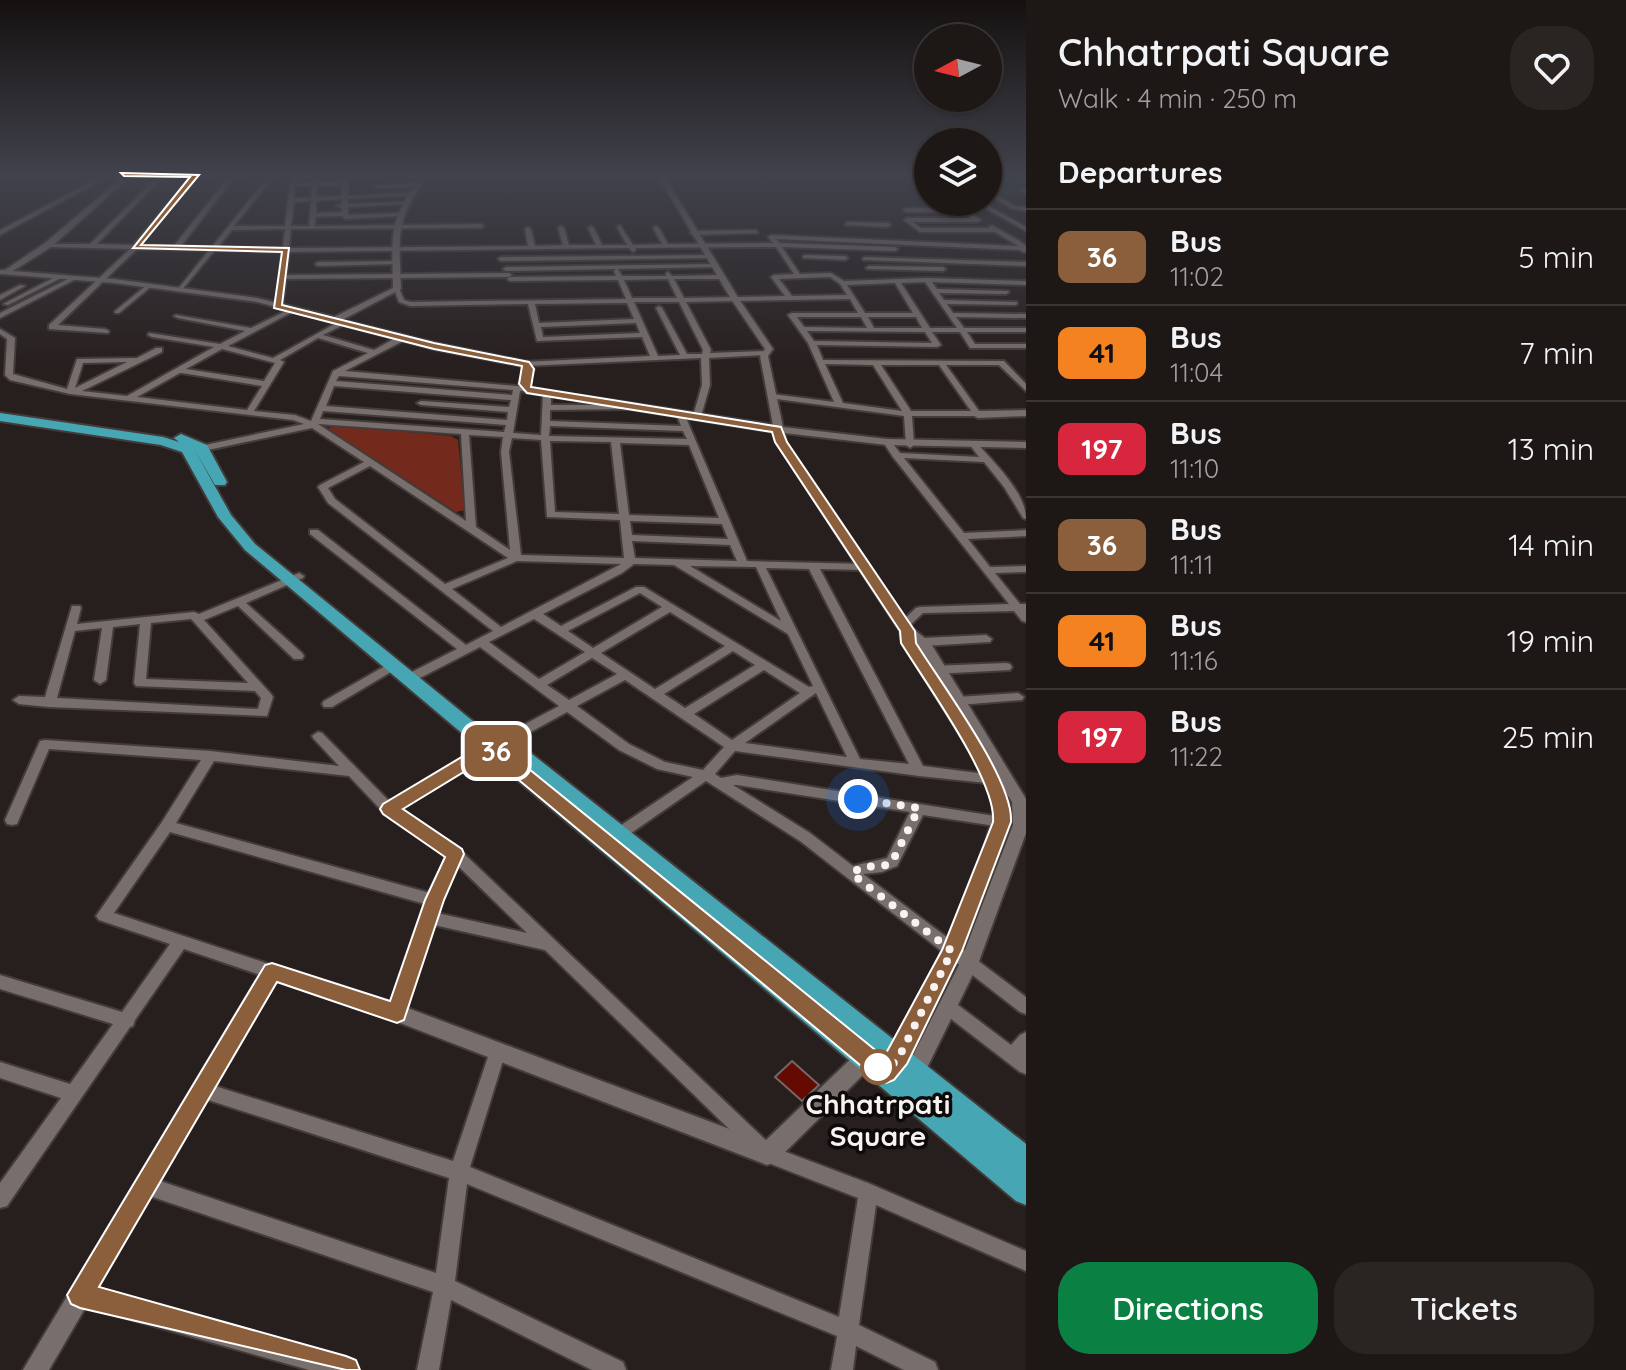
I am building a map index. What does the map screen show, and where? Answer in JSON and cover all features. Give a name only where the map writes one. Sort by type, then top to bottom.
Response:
[{"type":"main road","points":[[0,414],[163,441],[196,450],[235,532],[497,745],[866,1058],[892,1065]]},
{"type":"main road","points":[[294,578],[406,673]]},
{"type":"main road","points":[[497,745],[619,834],[892,1065],[1026,1161]]},
{"type":"main road","points":[[910,1079],[1026,1191]]},
{"type":"street","points":[[2,273],[56,238]]},
{"type":"street","points":[[92,246],[100,238]]},
{"type":"street","points":[[105,331],[52,327],[142,238]]},
{"type":"street","points":[[176,248],[184,238]]},
{"type":"street","points":[[181,289],[225,238]]},
{"type":"street","points":[[277,306],[288,238]]},
{"type":"street","points":[[394,238],[397,289],[404,303],[630,301],[658,305],[684,300],[852,297]]},
{"type":"street","points":[[422,238],[423,249]]},
{"type":"street","points":[[462,238],[463,248]]},
{"type":"street","points":[[530,238],[532,248]]},
{"type":"street","points":[[564,238],[567,247]]},
{"type":"street","points":[[596,238],[600,246]]},
{"type":"street","points":[[626,238],[640,267]]},
{"type":"street","points":[[661,238],[665,245]]},
{"type":"street","points":[[697,238],[769,349],[766,353],[781,442],[905,628],[923,642],[933,670],[1000,779],[1023,802],[1021,825],[969,964],[910,1079]]},
{"type":"street","points":[[716,238],[720,245]]},
{"type":"street","points":[[733,238],[738,245]]},
{"type":"street","points":[[772,238],[798,276]]},
{"type":"street","points":[[855,238],[960,248],[1025,250]]},
{"type":"street","points":[[855,238],[877,283]]},
{"type":"street","points":[[48,245],[286,250],[665,245],[898,249]]},
{"type":"street","points":[[797,246],[819,275]]},
{"type":"street","points":[[495,248],[520,303]]},
{"type":"street","points":[[960,248],[981,271]]},
{"type":"street","points":[[988,248],[1001,264]]},
{"type":"street","points":[[909,251],[938,252]]},
{"type":"street","points":[[924,251],[927,261]]},
{"type":"street","points":[[501,259],[710,257]]},
{"type":"street","points":[[805,257],[845,258]]},
{"type":"street","points":[[865,259],[1026,264]]},
{"type":"street","points":[[318,264],[397,263]]},
{"type":"street","points":[[283,277],[508,274],[715,266]]},
{"type":"street","points":[[663,267],[684,300],[706,353],[706,385],[697,416]]},
{"type":"street","points":[[615,268],[654,356]]},
{"type":"street","points":[[869,268],[1026,272]]},
{"type":"street","points":[[2,273],[181,289],[277,306],[402,338],[525,364],[683,354],[766,353]]},
{"type":"street","points":[[508,274],[565,278],[721,277]]},
{"type":"street","points":[[790,298],[774,277],[831,275],[843,283],[872,330]]},
{"type":"street","points":[[2,302],[59,276]]},
{"type":"street","points":[[0,316],[74,278]]},
{"type":"street","points":[[565,278],[575,302]]},
{"type":"street","points":[[843,283],[898,284],[927,280],[1026,283]]},
{"type":"street","points":[[927,280],[980,354]]},
{"type":"street","points":[[645,282],[683,354]]},
{"type":"street","points":[[998,282],[1026,316]]},
{"type":"street","points":[[812,343],[937,345],[898,284]]},
{"type":"street","points":[[117,312],[150,285]]},
{"type":"street","points":[[2,302],[22,286]]},
{"type":"street","points":[[274,360],[397,289]]},
{"type":"street","points":[[935,291],[1006,292]]},
{"type":"street","points":[[2,302],[21,306]]},
{"type":"street","points":[[942,302],[1015,303]]},
{"type":"street","points":[[531,303],[540,339],[645,335]]},
{"type":"street","points":[[459,318],[462,304]]},
{"type":"street","points":[[504,304],[504,315]]},
{"type":"street","points":[[128,399],[292,310]]},
{"type":"street","points":[[840,405],[812,343],[792,315],[919,315]]},
{"type":"street","points":[[951,315],[1026,316]]},
{"type":"street","points":[[178,316],[252,330]]},
{"type":"street","points":[[536,325],[639,321]]},
{"type":"street","points":[[802,329],[1026,330]]},
{"type":"street","points":[[0,331],[11,338],[5,379],[72,392],[295,418],[314,423],[545,438],[690,442]]},
{"type":"street","points":[[152,335],[221,346],[280,362],[249,413]]},
{"type":"street","points":[[318,336],[373,352]]},
{"type":"street","points":[[314,423],[336,373],[402,338]]},
{"type":"street","points":[[549,339],[552,361]]},
{"type":"street","points":[[973,346],[1026,346]]},
{"type":"street","points":[[72,392],[159,350]]},
{"type":"street","points":[[72,392],[81,360],[139,360]]},
{"type":"street","points":[[822,362],[1002,363],[1026,389]]},
{"type":"street","points":[[876,363],[908,414],[910,445]]},
{"type":"street","points":[[941,363],[978,415]]},
{"type":"street","points":[[516,558],[505,452],[518,397],[529,369],[525,364]]},
{"type":"street","points":[[182,371],[267,384]]},
{"type":"street","points":[[336,373],[402,378],[518,397]]},
{"type":"street","points":[[385,413],[402,378]]},
{"type":"street","points":[[332,383],[518,397]]},
{"type":"street","points":[[547,394],[545,438],[550,515],[725,521]]},
{"type":"street","points":[[421,403],[547,394],[777,429],[910,445],[1026,445]]},
{"type":"street","points":[[772,396],[908,414],[1026,413]]},
{"type":"street","points":[[546,408],[634,407]]},
{"type":"street","points":[[320,408],[511,423]]},
{"type":"street","points":[[680,413],[744,565]]},
{"type":"street","points":[[196,450],[314,423],[516,558]]},
{"type":"street","points":[[546,423],[686,429]]},
{"type":"street","points":[[465,432],[471,528]]},
{"type":"street","points":[[615,441],[630,562]]},
{"type":"street","points":[[887,442],[960,536],[1022,607],[1026,619]]},
{"type":"street","points":[[974,445],[988,460],[1026,516]]},
{"type":"street","points":[[896,455],[988,460]]},
{"type":"street","points":[[372,462],[323,487],[331,501],[501,632]]},
{"type":"street","points":[[314,532],[465,650]]},
{"type":"street","points":[[960,536],[1026,533]]},
{"type":"street","points":[[627,538],[734,542]]},
{"type":"street","points":[[445,588],[516,558],[864,567]]},
{"type":"street","points":[[328,704],[465,650],[630,562]]},
{"type":"street","points":[[677,563],[792,632]]},
{"type":"street","points":[[760,565],[792,632],[813,689],[856,763]]},
{"type":"street","points":[[813,566],[919,771]]},
{"type":"street","points":[[988,570],[1026,569]]},
{"type":"street","points":[[197,619],[294,578]]},
{"type":"street","points":[[560,631],[639,589],[763,665],[813,689]]},
{"type":"street","points":[[239,602],[298,656]]},
{"type":"street","points":[[538,685],[670,607]]},
{"type":"street","points":[[905,628],[920,610],[1022,607]]},
{"type":"street","points":[[49,703],[76,608]]},
{"type":"street","points":[[535,614],[732,746],[1000,779]]},
{"type":"street","points":[[19,700],[263,713],[267,697],[194,615],[70,628]]},
{"type":"street","points":[[146,620],[140,683],[258,687]]},
{"type":"street","points":[[100,680],[108,624]]},
{"type":"street","points":[[892,1065],[952,951],[1002,822],[1003,809],[1000,779],[958,701],[909,643],[905,628]]},
{"type":"street","points":[[923,642],[986,639]]},
{"type":"street","points":[[481,642],[624,747],[662,766],[713,779],[737,780],[1002,822]]},
{"type":"street","points":[[654,695],[733,646]]},
{"type":"street","points":[[685,714],[763,665]]},
{"type":"street","points":[[933,670],[1006,667]]},
{"type":"street","points":[[389,809],[625,675]]},
{"type":"street","points":[[619,834],[713,779],[732,746],[813,689]]},
{"type":"street","points":[[958,701],[1018,697]]},
{"type":"street","points":[[318,736],[389,809],[455,854],[767,1154]]},
{"type":"street","points":[[12,820],[45,744],[210,756],[352,772]]},
{"type":"street","points":[[210,756],[167,826],[104,916],[397,1013],[868,1192],[1026,1261]]},
{"type":"street","points":[[713,779],[805,837],[1026,1007]]},
{"type":"street","points":[[852,874],[861,866],[882,867],[892,862],[919,808]]},
{"type":"street","points":[[167,826],[434,900]]},
{"type":"street","points":[[397,1013],[434,900],[455,854]]},
{"type":"street","points":[[428,917],[547,944]]},
{"type":"street","points":[[0,1199],[181,941]]},
{"type":"street","points":[[35,1370],[272,972]]},
{"type":"street","points":[[0,982],[127,1021]]},
{"type":"street","points":[[948,1007],[1019,1061],[1026,1040]]},
{"type":"street","points":[[428,1370],[444,1286],[459,1172],[498,1051]]},
{"type":"street","points":[[767,1154],[866,1058]]},
{"type":"street","points":[[0,1070],[75,1094]]},
{"type":"street","points":[[202,1090],[459,1172],[846,1330],[927,1370]]},
{"type":"street","points":[[145,1185],[444,1286],[615,1370]]},
{"type":"street","points":[[842,1370],[868,1192]]},
{"type":"street","points":[[80,1295],[346,1370]]},
{"type":"shaded area","points":[[334,425],[451,436],[458,440],[465,510],[456,512],[328,429]]},
{"type":"building","points":[[792,1061],[819,1085],[802,1101],[775,1077]]},
{"type":"bus line","name":"36","points":[[143,238],[135,247],[286,250],[277,306],[434,346],[525,364],[529,369],[524,384],[527,390],[777,429],[781,442],[808,484],[907,631],[909,643],[992,778],[1003,809],[1002,822],[952,951],[899,1057],[886,1072],[491,748],[389,809],[455,854],[434,900],[397,1013],[272,972],[80,1295],[346,1370]]},
{"type":"place","name":"Chhatrpati Square","points":[[878,1067]]},
{"type":"route","points":[[858,799],[919,808],[892,862],[882,867],[861,866],[852,874],[952,951],[899,1057],[886,1072],[878,1067]]}]
